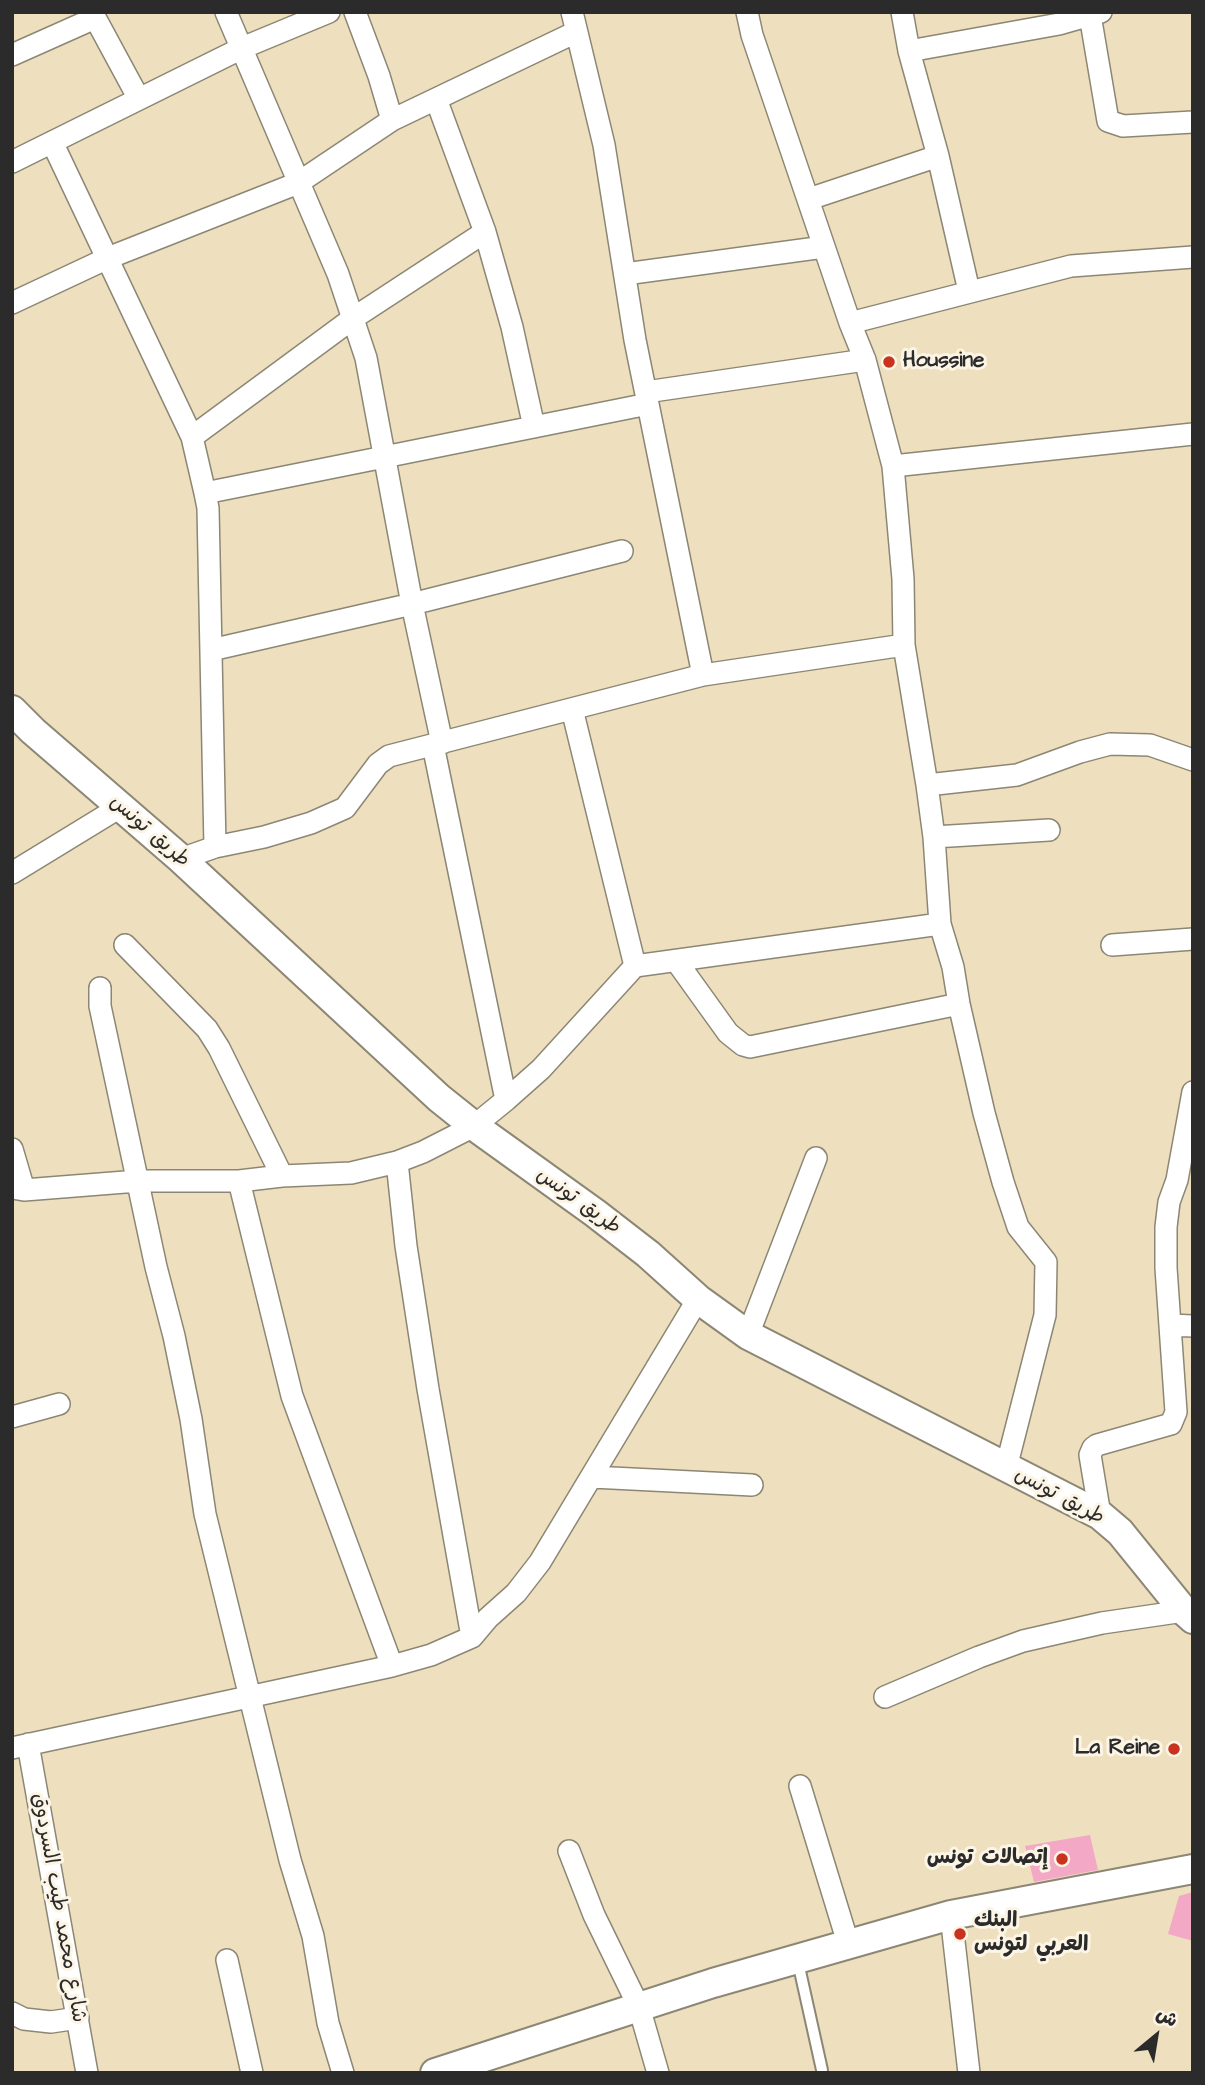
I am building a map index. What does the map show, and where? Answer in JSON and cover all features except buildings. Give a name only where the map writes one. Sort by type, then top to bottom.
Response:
[{"type":"main road","name":"طريق تونس","points":[[12,710],[181,859],[439,1098],[648,1254],[698,1299],[748,1335],[1100,1515],[1120,1532],[1188,1615]]},
{"type":"main road","points":[[435,2073],[473,2067],[713,1983],[951,1915],[1193,1869]]},
{"type":"street","points":[[226,12],[338,274],[366,358],[506,1100]]},
{"type":"street","points":[[12,162],[242,48],[329,12]]},
{"type":"street","points":[[355,12],[392,120]]},
{"type":"street","points":[[747,12],[752,35],[865,360],[893,466],[903,579],[905,645],[934,837],[940,924],[953,967],[984,1113],[1010,1204],[1018,1227],[1046,1262],[1045,1315],[1006,1468]]},
{"type":"street","points":[[902,12],[909,51],[938,156],[969,291]]},
{"type":"street","points":[[909,51],[1059,24],[1095,14],[1108,121],[1123,126],[1193,122]]},
{"type":"street","points":[[12,55],[93,15],[139,99]]},
{"type":"street","points":[[12,303],[108,258],[298,183],[392,120],[436,99],[574,22],[604,145],[647,398],[703,675]]},
{"type":"street","points":[[436,99],[485,232],[512,327],[534,427]]},
{"type":"street","points":[[52,142],[192,437],[205,493],[208,509],[215,847]]},
{"type":"street","points":[[809,199],[938,156]]},
{"type":"street","points":[[192,437],[352,319],[485,232]]},
{"type":"street","points":[[625,274],[824,247]]},
{"type":"street","points":[[850,323],[1071,266],[1193,257]]},
{"type":"street","points":[[205,493],[534,427],[647,398],[865,360]]},
{"type":"street","points":[[893,466],[1193,434]]},
{"type":"street","points":[[211,650],[412,604],[622,551]]},
{"type":"street","points":[[181,859],[215,847],[311,823],[345,808],[377,764],[389,756],[703,675],[905,645]]},
{"type":"street","points":[[572,709],[635,966]]},
{"type":"street","points":[[927,785],[1017,775],[1110,744],[1150,745],[1193,760]]},
{"type":"street","points":[[12,873],[120,807]]},
{"type":"street","points":[[934,837],[1049,830]]},
{"type":"street","points":[[12,1149],[18,1189],[138,1181],[239,1181],[351,1173],[397,1162],[474,1126],[506,1100],[541,1069],[635,966],[940,924]]},
{"type":"street","points":[[1112,945],[1193,939]]},
{"type":"street","points":[[125,944],[207,1029],[282,1176]]},
{"type":"street","points":[[677,961],[728,1033],[750,1047],[959,1004]]},
{"type":"street","points":[[100,988],[100,1006],[191,1419],[205,1514],[296,1883],[313,1936],[328,2023],[343,2073]]},
{"type":"street","points":[[1100,1515],[1090,1455],[1093,1448],[1171,1424],[1176,1412],[1166,1227],[1193,1092]]},
{"type":"street","points":[[748,1335],[816,1158]]},
{"type":"street","points":[[397,1162],[406,1246],[428,1389],[472,1637]]},
{"type":"street","points":[[239,1181],[292,1396],[392,1666]]},
{"type":"street","points":[[20,1746],[392,1666],[431,1655],[472,1637],[488,1618],[516,1593],[540,1562],[698,1299]]},
{"type":"street","points":[[1170,1325],[1193,1326]]},
{"type":"street","points":[[12,1417],[59,1404]]},
{"type":"street","points":[[592,1477],[752,1485]]},
{"type":"street","points":[[885,1697],[1023,1641],[1102,1623],[1188,1615]]},
{"type":"street","name":"شارع محمد طيب السردوق","points":[[20,1746],[78,2018],[87,2073]]},
{"type":"street","points":[[800,1786],[848,1943]]},
{"type":"street","points":[[569,1851],[594,1915],[639,2007],[658,2073]]},
{"type":"street","points":[[951,1915],[969,2073]]},
{"type":"street","points":[[227,1960],[252,2073]]},
{"type":"street","points":[[12,2013],[24,2019],[51,2022],[78,2018]]},
{"type":"lane","points":[[798,1959],[822,2070]]},
{"type":"place","name":"Houssine","points":[[889,362]]},
{"type":"place","name":"La Reine","points":[[1174,1749]]},
{"type":"place","name":"إتصالات تونس","points":[[1062,1859]]},
{"type":"place","name":"البنك العربي لتونس","points":[[960,1934]]}]
